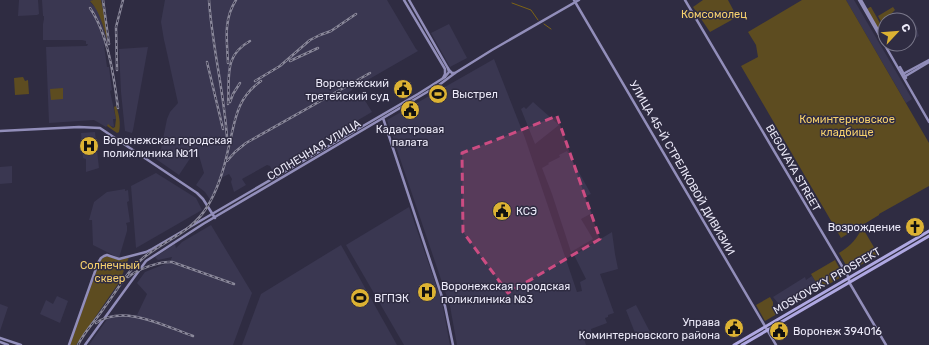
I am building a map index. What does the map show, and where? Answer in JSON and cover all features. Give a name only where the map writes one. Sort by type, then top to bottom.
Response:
[{"type":"main road","points":[[404,0],[445,69],[445,74],[442,79]]},
{"type":"main road","points":[[409,0],[448,68],[451,72],[455,73]]},
{"type":"main road","name":"СОЛНЕЧНАЯ УЛИЦА","points":[[69,345],[101,258],[107,255],[119,259],[146,252],[446,81],[455,73],[492,50],[574,1],[579,0]]},
{"type":"main road","name":"BEGOVAYA STREET","points":[[685,0],[886,345]]},
{"type":"main road","points":[[860,0],[877,28]]},
{"type":"main road","points":[[860,0],[929,118]]},
{"type":"main road","name":"УЛИЦА 45-Й СТРЕЛКОВОЙ ДИВИЗИИ","points":[[574,1],[776,345]]},
{"type":"main road","points":[[891,52],[929,122]]},
{"type":"main road","points":[[904,76],[929,61]]},
{"type":"main road","points":[[442,79],[448,75],[448,68]]},
{"type":"main road","name":"СОЛНЕЧНАЯ УЛИЦА","points":[[85,345],[146,261],[442,79]]},
{"type":"main road","points":[[382,117],[445,306],[453,345]]},
{"type":"main road","points":[[0,131],[79,127],[100,128],[197,193],[215,218]]},
{"type":"main road","points":[[187,228],[190,233]]},
{"type":"main road","name":"MOSKOVSKY PROSPEKT","points":[[742,345],[929,231]]},
{"type":"main road","name":"MOSKOVSKY PROSPEKT","points":[[849,280],[929,236]]},
{"type":"main road","name":"MOSKOVSKY PROSPEKT","points":[[734,345],[767,329]]},
{"type":"main road","points":[[0,338],[21,345]]},
{"type":"main road","points":[[0,342],[8,345]]},
{"type":"highlighted area","points":[[557,116],[600,239],[508,293],[463,232],[462,153]]},
{"type":"shaded area","points":[[19,0],[38,0],[39,14],[18,16]]},
{"type":"shaded area","points":[[42,0],[93,0],[90,2],[97,9],[101,17],[108,43],[104,45],[112,90],[110,91],[116,119],[113,119],[114,127],[108,125],[106,127],[94,120],[49,123],[46,47],[87,46],[88,44],[86,44],[86,41],[82,40],[43,40],[44,16]]},
{"type":"shaded area","points":[[165,0],[387,0],[418,51],[352,89],[343,96],[346,102],[361,94],[372,112],[272,170],[270,166],[267,165],[242,179],[246,185],[234,192],[231,182],[232,179],[229,174],[221,178],[211,201],[205,192],[196,185],[204,173],[198,152],[196,155],[193,154],[179,175],[156,159],[161,149],[167,119],[170,112],[178,103],[161,22]]},
{"type":"shaded area","points":[[846,0],[854,0],[877,39],[877,52],[884,52],[912,99],[906,103]]},
{"type":"shaded area","points":[[449,24],[467,58],[450,67],[431,33]]},
{"type":"shaded area","points":[[148,47],[132,133],[125,131],[119,49]]},
{"type":"shaded area","points":[[494,59],[525,138],[577,292],[582,291],[580,282],[586,279],[574,255],[612,232],[618,269],[600,274],[614,313],[605,318],[607,323],[591,329],[592,335],[584,339],[586,345],[457,345],[450,306],[387,120]]},
{"type":"shaded area","points":[[533,102],[559,125],[535,144],[521,109],[524,107],[526,109]]},
{"type":"shaded area","name":"Воронежская городская поликлиника №11","points":[[95,132],[99,168],[86,172],[86,159],[83,158],[81,133]]},
{"type":"shaded area","points":[[567,151],[591,194],[584,197],[592,213],[581,219],[593,239],[571,252],[542,168]]},
{"type":"shaded area","points":[[12,166],[12,183],[0,184],[0,167]]},
{"type":"shaded area","points":[[156,173],[196,198],[202,210],[136,248],[131,186]]},
{"type":"shaded area","points":[[125,189],[125,191],[128,190],[129,201],[127,202],[130,222],[126,223],[127,231],[119,258],[93,245],[92,220],[89,220],[94,202],[107,192]]},
{"type":"shaded area","points":[[409,207],[442,302],[450,345],[404,345],[346,245]]},
{"type":"shaded area","points":[[211,225],[252,293],[233,345],[89,345],[110,315],[137,315],[147,294],[137,283],[145,272],[170,262],[172,257],[158,260],[155,257],[175,244],[176,248],[182,242]]},
{"type":"shaded area","points":[[341,245],[397,345],[242,345],[261,294]]},
{"type":"shaded area","points":[[812,276],[820,289],[783,309],[773,297],[805,277],[806,280]]},
{"type":"shaded area","points":[[57,296],[68,301],[60,323],[40,314],[46,300],[53,304]]},
{"type":"shaded area","points":[[0,304],[8,307],[0,331]]},
{"type":"shaded area","points":[[636,305],[650,332],[637,338],[626,310]]},
{"type":"green space","points":[[101,0],[108,42],[99,15],[90,1]]},
{"type":"green space","name":"Комсомолец","points":[[703,0],[728,0],[737,17],[710,32],[693,7]]},
{"type":"green space","name":"Коминтерновское кладбище","points":[[802,0],[846,0],[929,143],[929,186],[879,214],[841,238],[741,66],[758,57],[756,45],[748,32]]},
{"type":"green space","points":[[871,7],[877,18],[877,27],[867,9]]},
{"type":"green space","points":[[893,7],[895,10],[893,12],[885,12]]},
{"type":"green space","points":[[23,77],[25,81],[28,80],[29,94],[15,95],[14,78]]},
{"type":"green space","points":[[63,88],[63,99],[51,100],[50,89]]},
{"type":"green space","points":[[116,106],[120,122],[120,129],[117,133],[107,126],[108,124],[113,128],[115,127],[116,119],[114,107]]},
{"type":"green space","points":[[862,227],[878,254],[850,272],[839,253],[853,241],[860,232],[858,229]]},
{"type":"green space","name":"Солнечный сквер","points":[[106,256],[120,260],[129,257],[120,281],[76,345],[70,345],[100,261]]},
{"type":"green space","points":[[835,260],[842,273],[840,278],[820,289],[811,274]]},
{"type":"green space","points":[[770,297],[773,302],[773,309],[776,309],[777,314],[765,321],[756,305]]},
{"type":"waterway","points":[[512,3],[531,10],[538,20]]},
{"type":"waterway","points":[[544,24],[551,29]]},
{"type":"railway","points":[[103,0],[109,44]]},
{"type":"railway","points":[[117,70],[116,27],[123,0]]},
{"type":"railway","points":[[209,0],[227,138]]},
{"type":"railway","points":[[228,63],[227,23],[236,0]]},
{"type":"railway","points":[[90,8],[96,18],[106,43],[118,108]]},
{"type":"railway","points":[[255,81],[280,66],[310,40],[331,31],[356,14]]},
{"type":"railway","points":[[228,104],[229,76],[232,60],[235,53],[250,41]]},
{"type":"railway","points":[[290,61],[318,48]]},
{"type":"railway","points":[[207,62],[223,129]]},
{"type":"railway","points":[[227,161],[246,143],[370,73]]},
{"type":"railway","points":[[78,345],[83,335],[101,313],[137,263],[178,235],[201,216],[217,187],[237,112],[252,88],[261,81]]},
{"type":"railway","points":[[230,102],[240,83]]},
{"type":"railway","points":[[128,277],[149,266],[172,262],[234,284]]},
{"type":"railway","points":[[96,323],[107,318],[131,316],[157,322],[193,336]]},
{"type":"place","name":"Воронежский третейский суд","points":[[403,89]]},
{"type":"place","name":"Выстрел","points":[[438,94]]},
{"type":"place","name":"Кадастровая палата","points":[[410,110]]},
{"type":"place","name":"Воронежская городская поликлиника №11","points":[[89,146]]},
{"type":"place","name":"КСЭ","points":[[502,211]]},
{"type":"place","name":"Возрождение","points":[[915,227]]},
{"type":"place","name":"Воронежская городская поликлиника №3","points":[[427,292]]},
{"type":"place","name":"ВГПЭК","points":[[360,298]]},
{"type":"place","name":"Управа Коминтерновского района","points":[[734,328]]},
{"type":"place","name":"Воронеж 394016","points":[[779,331]]}]
